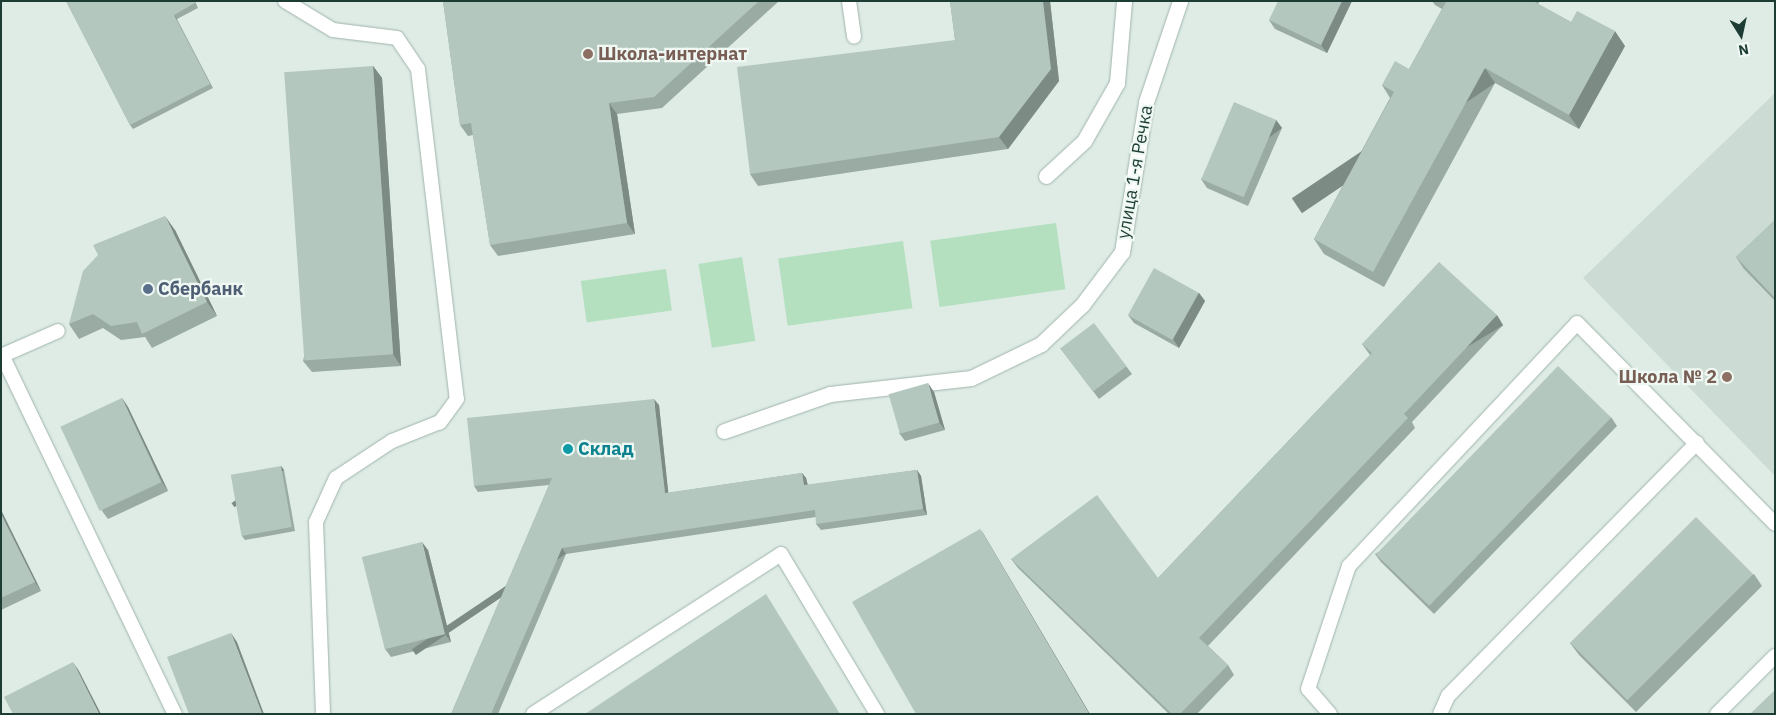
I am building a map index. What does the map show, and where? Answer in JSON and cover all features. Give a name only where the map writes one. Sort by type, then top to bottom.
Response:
[{"type":"street","points":[[1046,176],[1084,141],[1117,83],[1124,1]]},
{"type":"street","name":"улица 1-я Речка","points":[[724,430],[830,394],[971,378],[1041,344],[1082,306],[1122,252],[1146,102],[1180,1]]},
{"type":"lane","points":[[285,1],[333,30],[397,38],[418,69],[457,400],[440,422],[392,441],[336,478],[316,522],[315,584],[322,647],[323,714]]},
{"type":"lane","points":[[850,1],[854,36]]},
{"type":"lane","points":[[1330,714],[1308,689],[1349,566],[1577,323],[1775,524]]},
{"type":"lane","points":[[58,332],[2,356],[175,714]]},
{"type":"lane","points":[[1440,714],[1448,696],[1697,443]]},
{"type":"lane","points":[[533,714],[781,554],[877,714]]},
{"type":"lane","points":[[1717,714],[1775,656]]},
{"type":"shaded area","name":"Школа № 2","points":[[1775,93],[1775,476],[1583,278]]},
{"type":"green space","points":[[1056,223],[1065,289],[940,307],[930,241]]},
{"type":"green space","points":[[903,241],[912,308],[788,326],[778,259]]},
{"type":"green space","points":[[742,257],[755,341],[712,348],[699,264]]},
{"type":"green space","points":[[666,269],[672,311],[587,323],[581,281]]},
{"type":"building","points":[[66,1],[194,1],[195,3],[174,15],[210,84],[130,125]]},
{"type":"building","name":"Школа-интернат","points":[[443,1],[759,1],[654,97],[609,103],[627,223],[490,245],[471,123],[460,125]]},
{"type":"building","points":[[950,1],[1043,1],[1051,69],[999,137],[750,174],[737,67],[955,40]]},
{"type":"building","points":[[1278,1],[1342,1],[1321,45],[1269,20]]},
{"type":"building","points":[[1445,1],[1533,1],[1571,22],[1577,11],[1615,31],[1569,115],[1485,68],[1373,272],[1314,239],[1394,92],[1382,85],[1395,61],[1409,69]]},
{"type":"building","points":[[373,66],[393,354],[304,361],[284,72]]},
{"type":"building","points":[[1234,102],[1276,120],[1244,197],[1201,179]]},
{"type":"building","name":"Сбербанк","points":[[165,216],[207,302],[142,334],[137,322],[111,326],[93,314],[69,324],[83,271],[98,255],[93,245]]},
{"type":"building","points":[[1775,220],[1775,298],[1736,257]]},
{"type":"building","points":[[1439,262],[1497,315],[1404,414],[1408,418],[1199,638],[1228,665],[1180,714],[1172,714],[1011,559],[1097,495],[1158,578],[1372,353],[1362,344]]},
{"type":"building","points":[[1154,268],[1199,293],[1172,340],[1128,315]]},
{"type":"building","points":[[1094,323],[1126,366],[1093,391],[1060,348]]},
{"type":"building","points":[[1558,366],[1611,417],[1429,606],[1376,554]]},
{"type":"building","points":[[928,383],[939,422],[900,434],[889,394]]},
{"type":"building","points":[[122,398],[161,482],[100,511],[60,427]]},
{"type":"building","points":[[654,399],[665,493],[802,473],[804,485],[917,470],[923,509],[816,524],[815,510],[562,548],[491,714],[451,714],[552,478],[474,486],[467,418]]},
{"type":"building","points":[[281,466],[292,527],[242,536],[231,475]]},
{"type":"building","points":[[1,514],[35,582],[1,598]]},
{"type":"building","points":[[1696,517],[1753,574],[1627,700],[1570,643]]},
{"type":"building","points":[[980,529],[1089,714],[916,714],[852,602]]},
{"type":"building","points":[[422,542],[445,634],[385,649],[362,557]]},
{"type":"building","points":[[766,594],[840,714],[585,714]]},
{"type":"building","points":[[231,633],[262,714],[189,714],[167,657]]},
{"type":"building","points":[[73,662],[99,714],[13,714],[4,697]]},
{"type":"building","points":[[1775,690],[1775,714],[1750,714]]},
{"type":"place","name":"Школа-интернат","points":[[588,54]]},
{"type":"place","name":"Сбербанк","points":[[148,289]]},
{"type":"place","name":"Школа № 2","points":[[1727,377]]},
{"type":"place","name":"Склад","points":[[568,449]]}]
